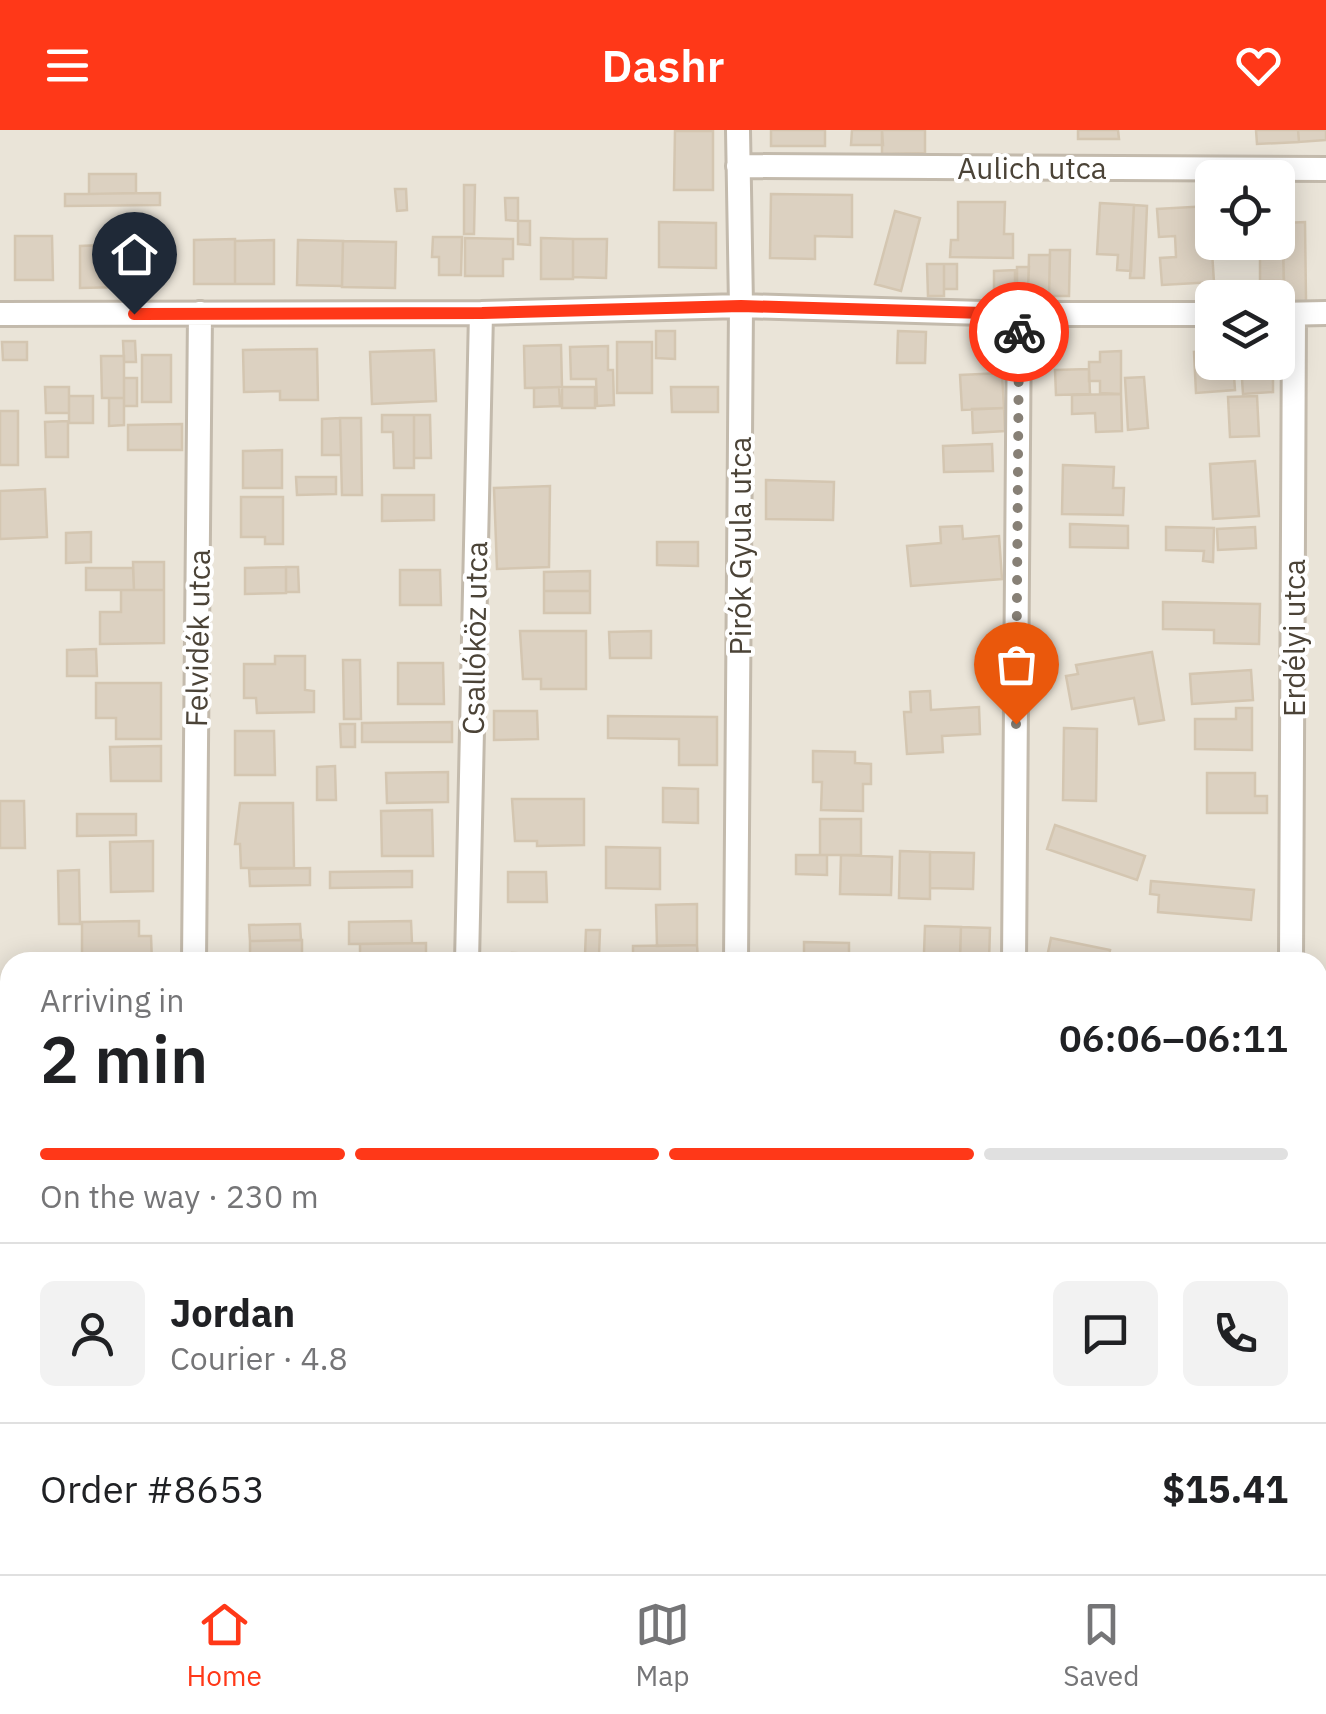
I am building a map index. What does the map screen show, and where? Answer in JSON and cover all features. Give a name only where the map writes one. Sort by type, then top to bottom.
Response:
[{"type":"street","name":"Pirók Gyula utca","points":[[736,952],[741,306],[738,130]]},
{"type":"street","name":"Aulich utca","points":[[738,166],[1326,169]]},
{"type":"street","points":[[0,314],[482,313],[741,306],[1019,314],[1195,314]]},
{"type":"street","name":"Felvidék utca","points":[[194,952],[200,313]]},
{"type":"street","name":"Csallóköz utca","points":[[468,952],[482,313]]},
{"type":"street","points":[[1295,314],[1326,313]]},
{"type":"street","points":[[1014,952],[1019,314]]},
{"type":"street","name":"Erdélyi utca","points":[[1287,380],[1291,952]]},
{"type":"shaded area","points":[[0,130],[1326,130],[1326,952],[0,952]]},
{"type":"building","points":[[771,130],[825,130],[825,146],[771,146]]},
{"type":"building","points":[[852,130],[882,130],[883,145],[851,145]]},
{"type":"building","points":[[882,130],[925,130],[925,153],[882,154]]},
{"type":"building","points":[[1078,130],[1118,130],[1119,139],[1078,139]]},
{"type":"building","points":[[1256,130],[1298,130],[1299,142],[1257,144]]},
{"type":"building","points":[[1298,130],[1326,130],[1326,140],[1299,142]]},
{"type":"building","points":[[675,131],[713,131],[713,190],[674,190]]},
{"type":"building","points":[[89,174],[136,174],[136,193],[89,194]]},
{"type":"building","points":[[464,185],[475,185],[474,234],[464,234]]},
{"type":"building","points":[[395,189],[406,189],[407,210],[397,211]]},
{"type":"building","points":[[160,193],[160,205],[65,206],[65,194]]},
{"type":"building","points":[[771,194],[852,195],[852,237],[815,236],[815,259],[770,258]]},
{"type":"building","points":[[505,198],[518,198],[518,221],[506,220]]},
{"type":"building","points":[[958,202],[1005,202],[1004,234],[1013,234],[1013,258],[950,257],[951,240],[958,240]]},
{"type":"building","points":[[1100,203],[1134,205],[1131,271],[1117,270],[1118,255],[1097,254]]},
{"type":"building","points":[[1134,205],[1147,206],[1144,278],[1130,278]]},
{"type":"building","points":[[1195,207],[1195,260],[1213,260],[1214,280],[1162,285],[1160,258],[1176,257],[1175,236],[1159,237],[1157,209]]},
{"type":"building","points":[[895,211],[920,218],[901,291],[875,284]]},
{"type":"building","points":[[518,221],[530,221],[530,245],[518,244]]},
{"type":"building","points":[[659,222],[716,223],[716,268],[659,267]]},
{"type":"building","points":[[1295,222],[1305,222],[1306,301],[1295,302],[1295,280],[1284,280],[1283,260],[1295,260]]},
{"type":"building","points":[[102,235],[123,235],[124,287],[80,288],[80,246],[103,245]]},
{"type":"building","points":[[123,235],[147,235],[147,247],[164,247],[165,281],[124,282]]},
{"type":"building","points":[[15,236],[52,236],[53,280],[15,280]]},
{"type":"building","points":[[433,237],[462,237],[461,275],[439,275],[439,257],[432,257]]},
{"type":"building","points":[[465,238],[513,239],[513,259],[503,259],[503,276],[465,276]]},
{"type":"building","points":[[541,238],[573,239],[573,279],[541,279]]},
{"type":"building","points":[[235,239],[235,284],[194,284],[194,240]]},
{"type":"building","points":[[573,239],[607,239],[606,278],[573,277]]},
{"type":"building","points":[[274,240],[274,284],[235,284],[235,241]]},
{"type":"building","points":[[298,240],[343,241],[342,286],[297,285]]},
{"type":"building","points":[[343,241],[396,242],[395,288],[342,287]]},
{"type":"building","points":[[1050,250],[1070,250],[1069,296],[1049,296]]},
{"type":"building","points":[[1029,255],[1050,255],[1049,296],[1028,296]]},
{"type":"building","points":[[1260,260],[1283,260],[1284,280],[1260,280]]},
{"type":"building","points":[[927,264],[944,264],[944,296],[928,296]]},
{"type":"building","points":[[944,264],[957,264],[957,289],[944,289]]},
{"type":"building","points":[[1017,267],[1029,267],[1028,287],[1017,287]]},
{"type":"building","points":[[1015,270],[1015,299],[994,300],[994,271]]},
{"type":"building","points":[[656,331],[675,331],[675,359],[656,358]]},
{"type":"building","points":[[898,331],[926,332],[925,363],[897,363]]},
{"type":"building","points":[[123,341],[135,341],[136,362],[124,362]]},
{"type":"building","points":[[2,342],[27,342],[27,360],[3,360]]},
{"type":"building","points":[[617,342],[652,342],[652,393],[617,393]]},
{"type":"building","points":[[561,345],[562,387],[525,388],[524,346]]},
{"type":"building","points":[[608,346],[614,405],[597,406],[596,379],[571,379],[570,347]]},
{"type":"building","points":[[317,349],[318,400],[280,400],[280,391],[244,392],[243,350]]},
{"type":"building","points":[[434,350],[436,401],[372,404],[370,352]]},
{"type":"building","points":[[1121,351],[1121,394],[1100,393],[1100,381],[1089,381],[1089,362],[1100,362],[1100,352]]},
{"type":"building","points":[[142,355],[171,355],[171,402],[142,402]]},
{"type":"building","points":[[101,356],[124,356],[124,398],[102,398]]},
{"type":"building","points":[[1089,369],[1090,394],[1056,395],[1055,370]]},
{"type":"building","points":[[1002,373],[1004,408],[962,410],[960,375]]},
{"type":"building","points":[[1144,377],[1148,428],[1128,430],[1125,378]]},
{"type":"building","points":[[124,378],[137,378],[137,406],[124,406]]},
{"type":"building","points":[[1195,380],[1234,380],[1235,390],[1196,393]]},
{"type":"building","points":[[1242,380],[1273,380],[1273,392],[1243,394]]},
{"type":"building","points":[[45,387],[69,387],[69,413],[46,413]]},
{"type":"building","points":[[559,387],[560,406],[534,407],[534,388]]},
{"type":"building","points":[[562,387],[595,387],[595,408],[562,408]]},
{"type":"building","points":[[671,387],[718,387],[718,412],[672,412]]},
{"type":"building","points":[[1121,394],[1122,431],[1096,432],[1095,413],[1072,414],[1072,395]]},
{"type":"building","points":[[69,396],[93,396],[93,423],[69,423]]},
{"type":"building","points":[[1257,396],[1259,436],[1230,437],[1228,397]]},
{"type":"building","points":[[109,398],[124,398],[124,425],[109,426]]},
{"type":"building","points":[[1004,408],[1005,431],[973,433],[972,409]]},
{"type":"building","points":[[0,411],[18,411],[18,465],[0,465]]},
{"type":"building","points":[[382,415],[414,415],[414,468],[394,468],[393,432],[382,432]]},
{"type":"building","points":[[414,415],[430,415],[431,458],[414,458]]},
{"type":"building","points":[[340,418],[341,455],[322,455],[322,419]]},
{"type":"building","points":[[340,418],[361,418],[362,495],[342,495]]},
{"type":"building","points":[[68,421],[68,457],[46,457],[45,422]]},
{"type":"building","points":[[182,424],[182,450],[128,450],[128,425]]},
{"type":"building","points":[[992,444],[993,471],[944,472],[943,446]]},
{"type":"building","points":[[282,450],[282,488],[243,488],[243,451]]},
{"type":"building","points":[[1255,461],[1259,516],[1213,519],[1210,464]]},
{"type":"building","points":[[1063,465],[1114,467],[1113,488],[1124,488],[1123,515],[1062,514]]},
{"type":"building","points":[[296,477],[336,477],[336,494],[297,495]]},
{"type":"building","points":[[766,480],[834,482],[833,520],[766,519]]},
{"type":"building","points":[[550,486],[549,567],[497,569],[494,488]]},
{"type":"building","points":[[45,489],[47,537],[0,539],[0,491]]},
{"type":"building","points":[[382,495],[434,495],[434,520],[382,521]]},
{"type":"building","points":[[241,497],[283,497],[283,544],[265,544],[265,537],[241,537]]},
{"type":"building","points":[[1070,524],[1128,526],[1128,548],[1070,547]]},
{"type":"building","points":[[962,526],[963,539],[999,536],[1002,579],[911,586],[907,546],[941,543],[940,527]]},
{"type":"building","points":[[1166,527],[1214,528],[1213,562],[1203,561],[1204,551],[1166,550]]},
{"type":"building","points":[[1255,527],[1256,548],[1218,550],[1217,529]]},
{"type":"building","points":[[91,532],[91,562],[66,563],[66,533]]},
{"type":"building","points":[[657,542],[698,542],[698,566],[657,565]]},
{"type":"building","points":[[133,562],[164,562],[164,590],[134,590]]},
{"type":"building","points":[[286,567],[298,567],[299,592],[286,592]]},
{"type":"building","points":[[286,567],[286,593],[245,594],[245,568]]},
{"type":"building","points":[[86,568],[133,568],[134,590],[86,590]]},
{"type":"building","points":[[400,570],[440,570],[441,605],[400,605]]},
{"type":"building","points":[[590,571],[590,591],[544,591],[544,572]]},
{"type":"building","points":[[121,590],[164,590],[164,643],[100,644],[100,612],[121,612]]},
{"type":"building","points":[[544,591],[590,591],[590,613],[544,613]]},
{"type":"building","points":[[1163,602],[1260,604],[1259,644],[1214,643],[1214,630],[1163,629]]},
{"type":"building","points":[[520,631],[586,631],[586,689],[541,689],[541,679],[523,679]]},
{"type":"building","points":[[651,631],[651,658],[610,658],[609,632]]},
{"type":"building","points":[[96,649],[97,676],[67,676],[67,650]]},
{"type":"building","points":[[1152,652],[1164,720],[1139,724],[1134,698],[1072,709],[1066,676],[1078,674],[1076,665]]},
{"type":"building","points":[[275,656],[305,656],[305,690],[314,691],[314,712],[257,713],[256,698],[244,698],[244,664],[275,664]]},
{"type":"building","points":[[343,660],[360,660],[361,719],[344,719]]},
{"type":"building","points":[[398,663],[443,663],[444,704],[398,704]]},
{"type":"building","points":[[1251,670],[1253,700],[1192,704],[1190,674]]},
{"type":"building","points":[[96,683],[161,683],[161,739],[116,739],[116,718],[96,718]]},
{"type":"building","points":[[930,691],[931,710],[979,707],[980,734],[942,736],[943,752],[907,754],[904,712],[911,712],[910,692]]},
{"type":"building","points":[[1236,708],[1252,708],[1252,750],[1195,749],[1195,719],[1236,719]]},
{"type":"building","points":[[494,711],[537,711],[538,739],[494,740]]},
{"type":"building","points":[[608,716],[717,717],[717,765],[679,765],[679,739],[608,738]]},
{"type":"building","points":[[452,722],[452,742],[362,742],[362,723]]},
{"type":"building","points":[[340,724],[355,724],[355,747],[341,747]]},
{"type":"building","points":[[1064,728],[1097,729],[1096,801],[1063,800]]},
{"type":"building","points":[[235,731],[274,731],[275,775],[235,775]]},
{"type":"building","points":[[161,746],[161,781],[111,781],[110,747]]},
{"type":"building","points":[[813,751],[855,752],[855,763],[871,764],[871,784],[863,784],[863,811],[821,810],[822,782],[813,782]]},
{"type":"building","points":[[335,766],[336,800],[317,800],[317,767]]},
{"type":"building","points":[[448,772],[448,802],[387,803],[386,773]]},
{"type":"building","points":[[1207,773],[1255,773],[1255,796],[1267,796],[1267,813],[1207,813]]},
{"type":"building","points":[[663,788],[698,789],[698,823],[663,822]]},
{"type":"building","points":[[512,799],[584,799],[584,845],[537,846],[537,841],[515,841]]},
{"type":"building","points":[[0,801],[24,801],[25,848],[0,848]]},
{"type":"building","points":[[240,803],[293,803],[294,868],[241,868],[240,844],[235,844]]},
{"type":"building","points":[[432,810],[433,856],[382,856],[381,811]]},
{"type":"building","points":[[77,814],[136,814],[136,835],[77,836]]},
{"type":"building","points":[[820,819],[861,819],[861,855],[820,855]]},
{"type":"building","points":[[1055,825],[1145,856],[1137,880],[1047,849]]},
{"type":"building","points":[[153,841],[153,891],[111,892],[110,842]]},
{"type":"building","points":[[606,847],[660,848],[660,889],[606,888]]},
{"type":"building","points":[[900,851],[930,852],[930,899],[899,898]]},
{"type":"building","points":[[930,852],[974,853],[973,889],[930,888]]},
{"type":"building","points":[[796,855],[827,855],[827,875],[796,874]]},
{"type":"building","points":[[841,855],[892,857],[891,895],[840,894]]},
{"type":"building","points":[[310,868],[310,885],[250,886],[249,869]]},
{"type":"building","points":[[79,870],[80,924],[59,924],[58,871]]},
{"type":"building","points":[[412,871],[412,887],[330,888],[330,872]]},
{"type":"building","points":[[508,872],[546,872],[547,902],[508,902]]},
{"type":"building","points":[[1151,881],[1254,890],[1251,920],[1158,912],[1159,895],[1150,894]]},
{"type":"building","points":[[697,904],[697,945],[657,946],[656,905]]},
{"type":"building","points":[[139,921],[139,936],[151,936],[152,952],[82,952],[82,922]]},
{"type":"building","points":[[411,921],[412,943],[349,944],[349,922]]},
{"type":"building","points":[[300,924],[301,940],[250,941],[249,925]]},
{"type":"building","points":[[925,926],[961,927],[960,952],[924,952]]},
{"type":"building","points":[[961,927],[990,928],[989,952],[960,952]]},
{"type":"building","points":[[586,930],[600,930],[599,952],[585,952]]},
{"type":"building","points":[[1051,938],[1110,950],[1110,952],[1048,952]]},
{"type":"building","points":[[302,940],[302,952],[250,952],[250,941]]},
{"type":"building","points":[[804,942],[849,943],[849,952],[804,952]]},
{"type":"building","points":[[426,943],[426,952],[360,952],[360,944]]},
{"type":"building","points":[[697,945],[697,952],[633,952],[633,946]]},
{"type":"way so far","points":[[1016,724],[1019,332]]},
{"type":"route","points":[[134,314],[482,313],[741,306],[1019,314],[1019,332]]}]
